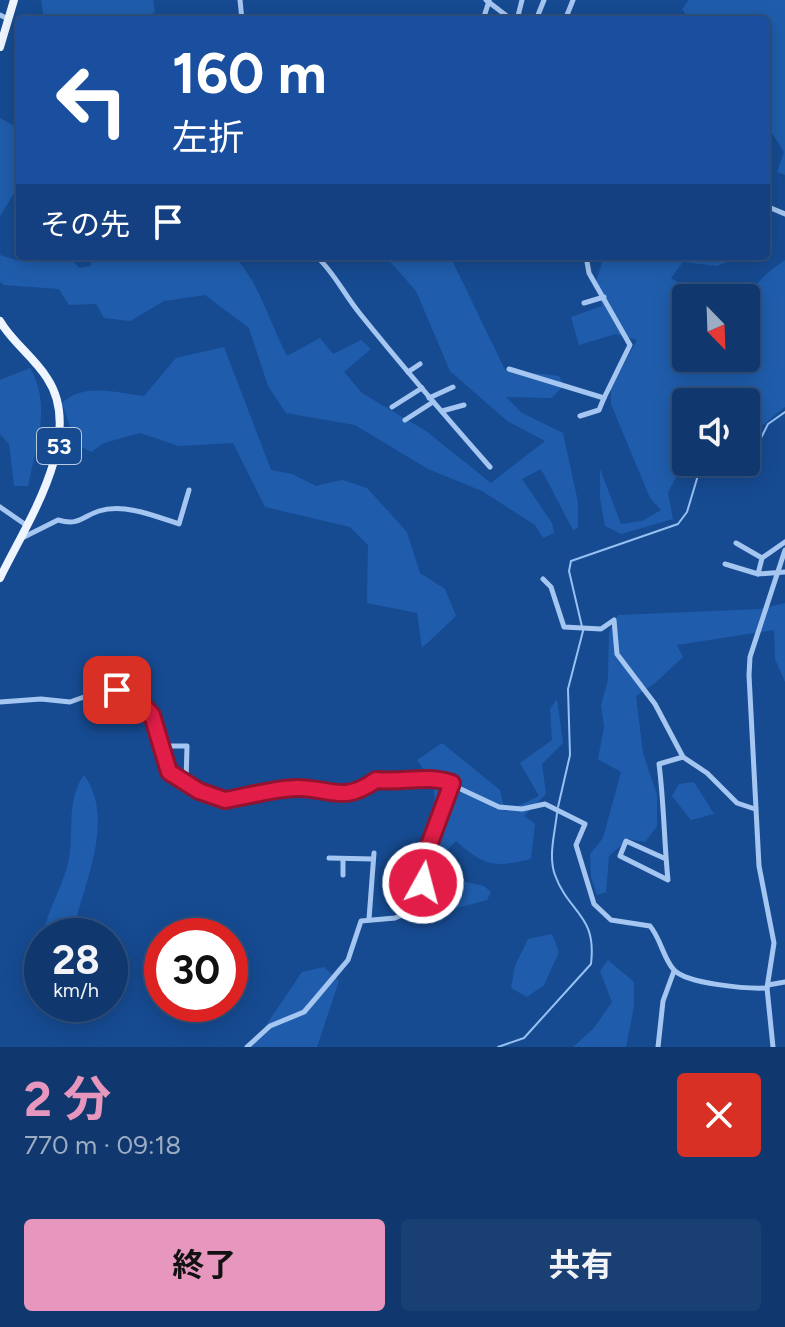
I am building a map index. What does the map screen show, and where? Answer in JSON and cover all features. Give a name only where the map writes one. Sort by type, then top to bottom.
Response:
[{"type":"main road","points":[[0,47],[4,17],[14,0]]},
{"type":"main road","name":"53","points":[[0,321],[48,379],[61,412],[56,458],[0,578]]},
{"type":"street","points":[[488,1],[509,16]]},
{"type":"street","points":[[320,260],[334,274],[355,309],[490,467]]},
{"type":"street","points":[[580,416],[599,410],[630,345],[589,273],[587,260]]},
{"type":"street","points":[[584,303],[604,297]]},
{"type":"street","points":[[408,372],[420,364]]},
{"type":"street","points":[[509,369],[604,398]]},
{"type":"street","points":[[405,420],[453,387]]},
{"type":"street","points":[[392,407],[422,388]]},
{"type":"street","points":[[441,411],[464,405]]},
{"type":"street","points":[[18,539],[58,520],[74,524],[100,511],[138,510],[179,524],[189,490]]},
{"type":"street","points":[[0,507],[26,525]]},
{"type":"street","points":[[758,574],[762,558],[785,542]]},
{"type":"street","points":[[736,543],[762,558]]},
{"type":"street","points":[[773,1047],[768,986],[774,943],[762,894],[749,665],[782,572],[785,550]]},
{"type":"street","points":[[725,564],[758,574],[782,572]]},
{"type":"street","points":[[543,579],[551,587],[564,627],[601,629],[614,620],[617,654],[655,704],[683,757],[710,776],[737,803],[755,809]]},
{"type":"street","points":[[0,702],[41,699],[70,702],[109,688],[130,694],[152,715],[163,746],[166,768],[186,783],[225,800],[299,788],[340,795],[366,788],[376,780],[401,783],[426,776],[452,783],[499,807],[522,809],[545,804],[585,824],[576,845],[594,904],[611,920],[650,926],[675,971],[689,979],[750,989],[785,982]]},
{"type":"street","points":[[109,688],[109,711],[152,715]]},
{"type":"street","points":[[163,746],[187,746],[186,783]]},
{"type":"street","points":[[666,859],[626,841],[620,856],[668,880],[665,802],[659,764],[683,757]]},
{"type":"street","points":[[247,1047],[270,1026],[304,1012],[348,960],[361,921],[395,918],[430,903],[422,871],[435,822],[452,783]]},
{"type":"street","points":[[329,858],[374,856],[369,919]]},
{"type":"street","points":[[343,859],[343,875]]},
{"type":"street","points":[[395,864],[422,871]]},
{"type":"street","points":[[658,1047],[663,1001],[675,971]]},
{"type":"shaded area","points":[[41,0],[153,0],[155,12],[150,16],[43,16]]},
{"type":"shaded area","points":[[689,0],[785,0],[785,175],[777,172],[784,152],[770,130],[770,16],[686,16],[682,9]]},
{"type":"shaded area","points":[[0,118],[16,127],[16,196],[13,195],[0,216]]},
{"type":"shaded area","points":[[0,255],[19,261],[72,260],[79,268],[91,266],[92,260],[237,260],[258,292],[287,356],[320,338],[333,354],[361,340],[371,349],[344,372],[362,393],[426,431],[491,483],[545,441],[507,421],[450,371],[416,291],[389,260],[452,260],[505,370],[559,376],[564,385],[552,398],[506,397],[522,413],[563,433],[578,502],[578,528],[573,530],[541,469],[522,479],[552,523],[554,533],[543,538],[535,525],[482,491],[428,469],[355,425],[286,413],[268,386],[249,328],[205,295],[164,301],[130,321],[104,318],[96,304],[69,305],[59,289],[4,285],[0,282]]},
{"type":"shaded area","points":[[603,260],[731,260],[717,266],[683,262],[671,278],[681,284],[672,284],[672,372],[760,372],[760,284],[757,284],[785,260],[785,407],[760,425],[760,388],[672,388],[672,476],[676,476],[668,493],[673,519],[621,534],[605,526],[600,498],[600,469],[621,524],[642,521],[661,510],[650,498],[611,404],[611,387],[637,340],[616,334],[579,345],[571,317],[602,306],[596,282]]},
{"type":"shaded area","points":[[224,347],[271,470],[292,474],[316,486],[342,480],[367,488],[407,532],[420,573],[445,589],[456,616],[422,648],[417,613],[367,603],[368,545],[350,527],[265,507],[233,443],[179,446],[140,433],[104,443],[91,452],[76,444],[62,403],[71,397],[101,390],[144,396],[176,358]]},
{"type":"shaded area","points":[[30,368],[40,397],[38,441],[28,486],[14,486],[9,444],[0,434],[0,380]]},
{"type":"shaded area","points":[[785,603],[785,682],[775,659],[774,630],[677,645],[683,657],[636,696],[643,753],[657,795],[657,826],[645,842],[628,839],[609,856],[606,892],[597,895],[591,877],[590,854],[603,838],[621,772],[598,759],[604,727],[601,705],[608,680],[609,632],[618,615],[760,609]]},
{"type":"shaded area","points":[[557,699],[563,743],[542,764],[546,794],[524,816],[535,824],[531,859],[508,864],[490,863],[474,856],[456,841],[442,855],[460,873],[462,881],[484,886],[491,892],[487,900],[442,912],[425,897],[417,882],[416,867],[434,804],[432,784],[417,760],[442,743],[500,790],[505,812],[539,796],[520,763],[552,740],[550,709]]},
{"type":"shaded area","points":[[84,775],[93,793],[97,813],[97,833],[89,876],[77,918],[48,918],[67,869],[78,785]]},
{"type":"shaded area","points":[[694,782],[714,814],[691,820],[672,796],[679,784]]},
{"type":"shaded area","points":[[552,934],[559,952],[544,985],[527,997],[511,988],[515,966],[528,939]]},
{"type":"shaded area","points":[[608,960],[634,982],[634,1006],[626,1047],[573,1047],[594,1028],[612,1002],[600,971]]},
{"type":"shaded area","points":[[324,967],[339,981],[317,1047],[245,1047],[256,1040],[302,972]]},
{"type":"waterway","points":[[760,440],[768,424],[785,412]]},
{"type":"waterway","points":[[558,807],[570,755],[568,689],[583,631],[569,571],[571,561],[678,524],[687,512],[698,476]]},
{"type":"waterway","points":[[498,1047],[524,1038],[591,964],[590,934],[561,888],[553,868],[557,813]]},
{"type":"route","points":[[117,690],[137,698],[152,715],[169,772],[214,798],[235,799],[293,788],[336,796],[366,788],[376,780],[401,783],[426,776],[452,783],[435,822],[425,856],[423,883]]}]
